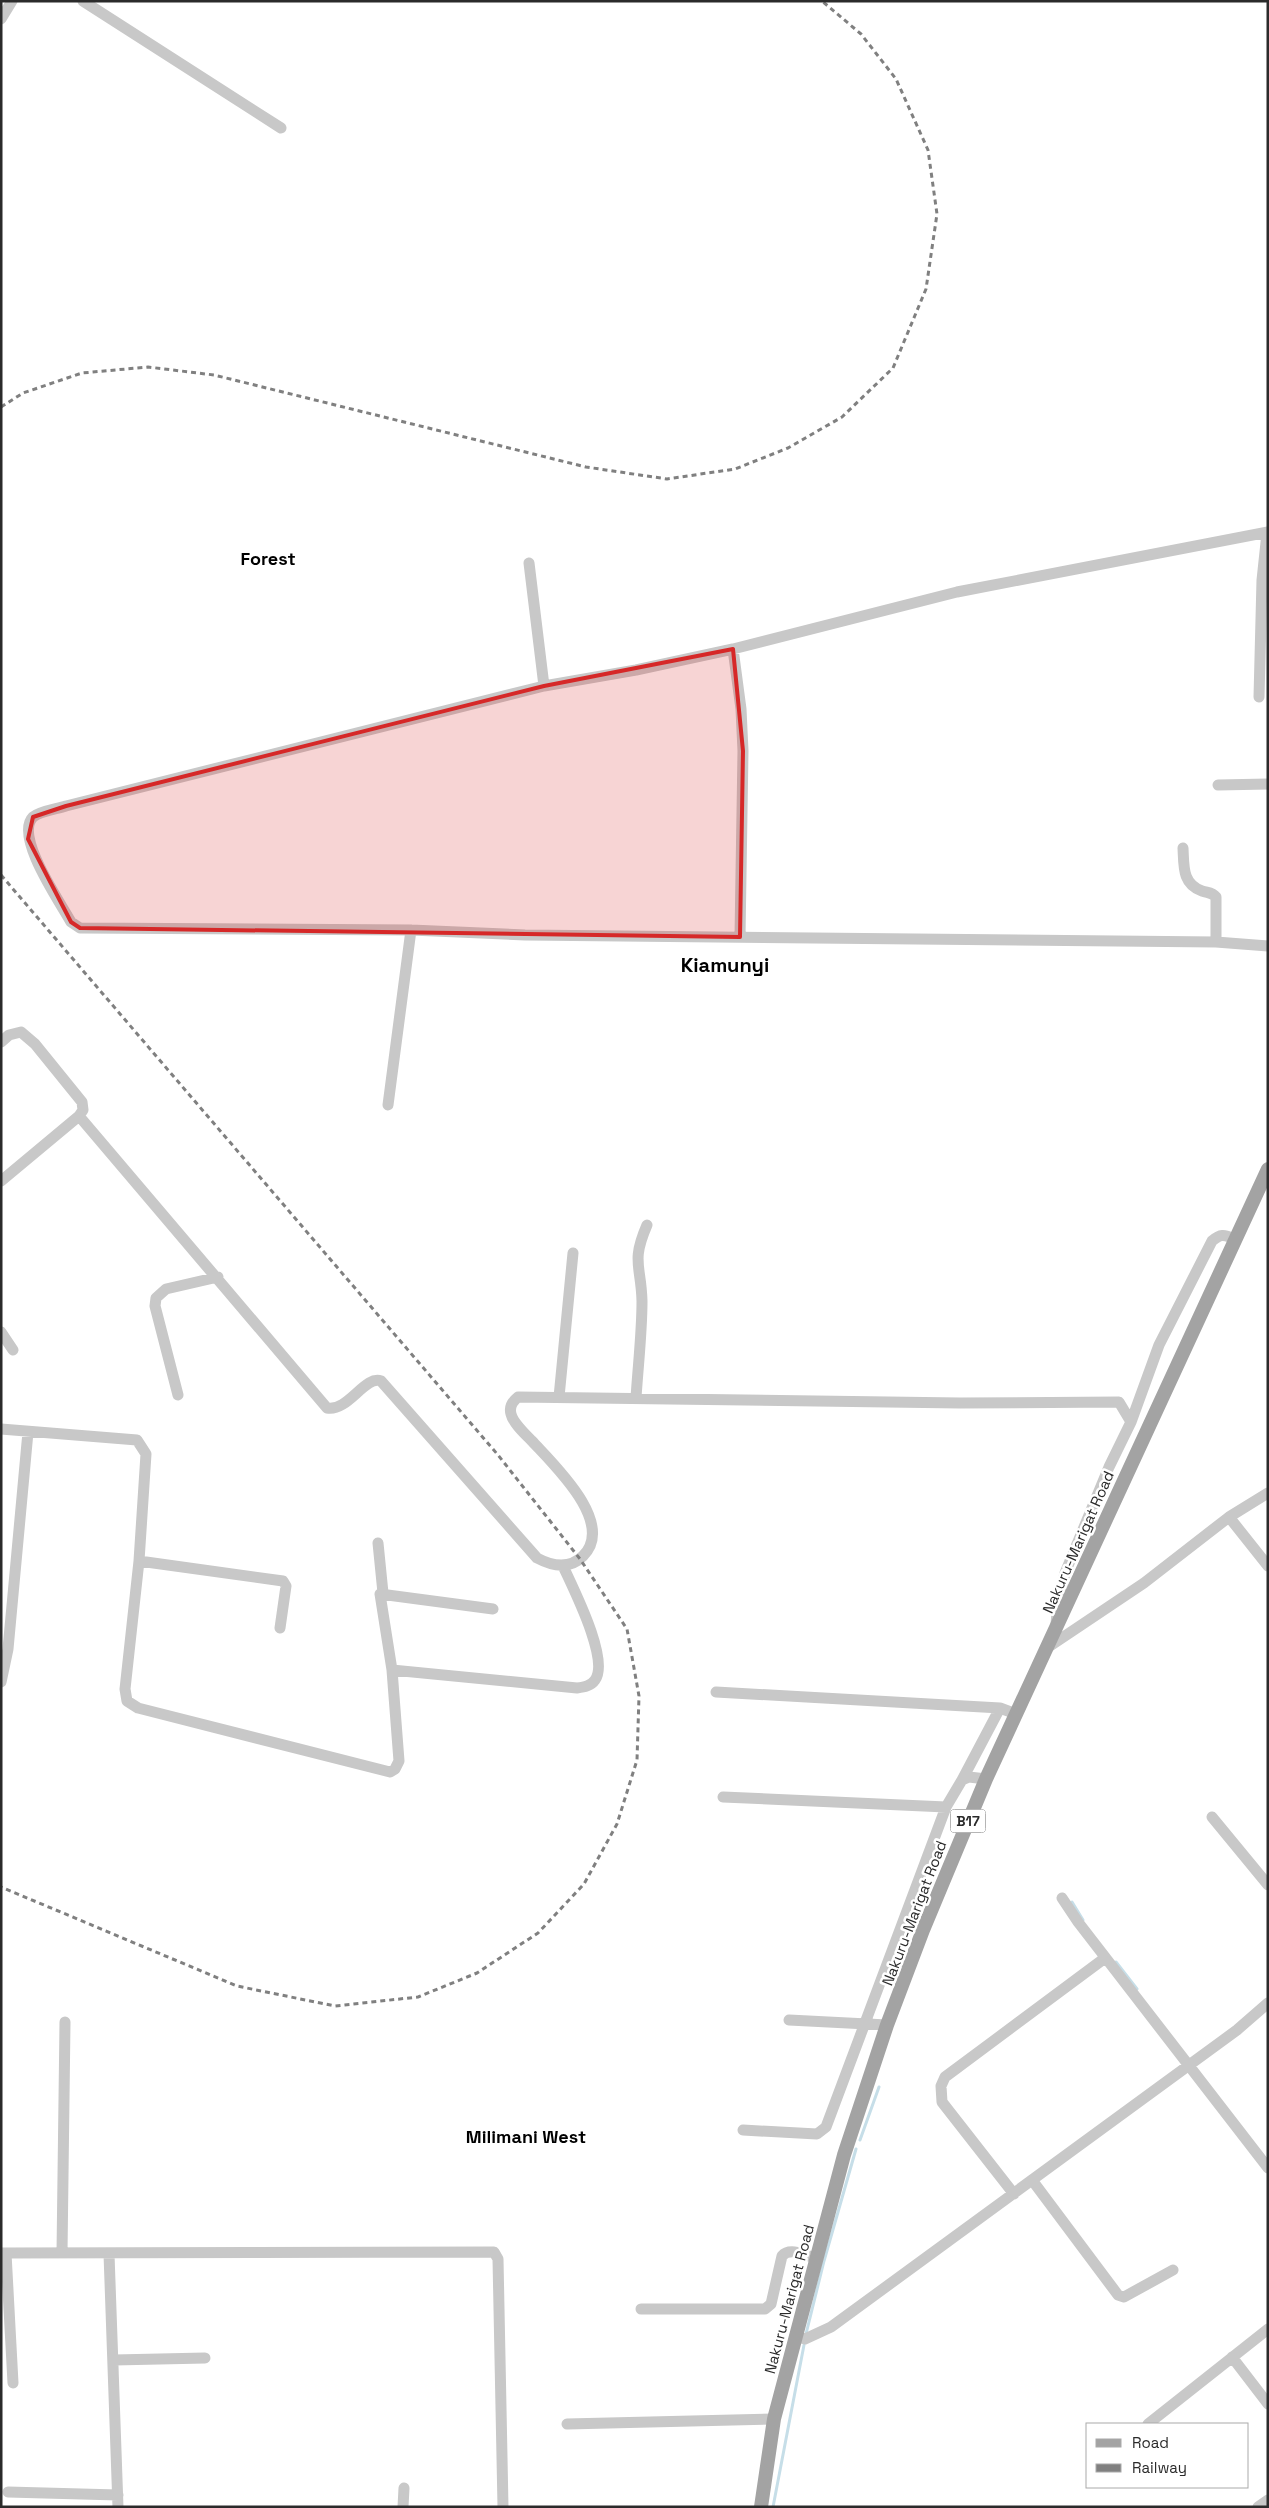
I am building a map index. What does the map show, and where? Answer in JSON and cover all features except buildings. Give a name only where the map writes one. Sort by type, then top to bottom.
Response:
[{"type":"main road","name":"Nakuru-Marigat Road","points":[[761,2507],[774,2419],[815,2258],[844,2155],[887,2025],[923,1930],[986,1779],[1056,1631],[1234,1238],[1268,1168]]},
{"type":"street","points":[[1,19],[12,1]]},
{"type":"street","points":[[83,1],[281,128]]},
{"type":"street","points":[[1259,697],[1262,580],[1267,532],[958,592],[733,649],[636,670],[544,686],[66,806],[36,816],[29,824],[28,839],[34,856],[71,922],[80,928],[411,930],[525,936],[1139,943],[1216,942],[1268,946]]},
{"type":"street","points":[[529,562],[544,686]]},
{"type":"street","points":[[733,649],[741,709],[743,751],[740,937]]},
{"type":"street","points":[[1218,784],[1268,784]]},
{"type":"street","points":[[1183,848],[1188,882],[1192,887],[1216,897],[1216,942]]},
{"type":"street","points":[[388,1105],[411,930]]},
{"type":"street","points":[[1,1042],[9,1035],[20,1032],[35,1044],[82,1102],[83,1110],[79,1116],[1,1181]]},
{"type":"street","points":[[79,1116],[218,1276],[327,1408],[339,1407],[373,1381],[381,1381],[537,1558],[550,1565],[563,1566],[580,1559],[592,1542],[593,1526],[581,1500],[521,1429],[511,1414],[512,1403],[518,1397],[1137,1401]]},
{"type":"street","points":[[636,1398],[642,1300],[637,1259],[639,1244],[647,1225]]},
{"type":"street","points":[[1056,1631],[1058,1602],[1065,1573],[1109,1467],[1131,1422],[1137,1401],[1159,1345],[1212,1241],[1219,1235],[1234,1238]]},
{"type":"street","points":[[559,1397],[573,1253]]},
{"type":"street","points":[[178,1395],[155,1306],[156,1298],[166,1289],[218,1276]]},
{"type":"street","points":[[1,1332],[13,1350]]},
{"type":"street","points":[[1119,1402],[1131,1422]]},
{"type":"street","points":[[1,1429],[137,1440],[143,1447],[146,1454],[139,1561],[125,1689],[127,1701],[131,1705],[390,1772],[395,1769],[399,1761],[392,1670],[379,1597],[383,1593],[378,1542]]},
{"type":"street","points":[[1,1682],[8,1649],[28,1432]]},
{"type":"street","points":[[1048,1648],[1144,1583],[1229,1517],[1268,1493]]},
{"type":"street","points":[[1229,1517],[1268,1566]]},
{"type":"street","points":[[139,1561],[283,1581],[286,1586],[280,1628]]},
{"type":"street","points":[[392,1670],[577,1688],[591,1684],[597,1675],[598,1658],[594,1642],[563,1566]]},
{"type":"street","points":[[383,1593],[493,1609]]},
{"type":"street","points":[[716,1692],[1000,1708],[1016,1714]]},
{"type":"street","points":[[743,2130],[817,2134],[826,2127],[946,1807],[1000,1708]]},
{"type":"street","points":[[962,1780],[966,1778],[986,1779]]},
{"type":"street","points":[[723,1797],[946,1807]]},
{"type":"street","points":[[1212,1817],[1268,1885]]},
{"type":"street","points":[[1062,1898],[1105,1958],[1268,2168]]},
{"type":"street","points":[[1014,2194],[942,2102],[941,2086],[946,2077],[1105,1958]]},
{"type":"street","points":[[795,2336],[805,2339],[831,2327],[1237,2030],[1268,2003]]},
{"type":"street","points":[[789,2020],[864,2022],[887,2025]]},
{"type":"street","points":[[62,2253],[65,2022]]},
{"type":"street","points":[[1032,2180],[1118,2295],[1124,2297],[1173,2270]]},
{"type":"street","points":[[641,2308],[764,2309],[771,2304],[782,2256],[785,2253],[789,2251],[815,2258]]},
{"type":"street","points":[[13,2383],[4,2253],[494,2252],[498,2259],[503,2507]]},
{"type":"street","points":[[8,2492],[118,2501],[109,2254]]},
{"type":"street","points":[[1149,2423],[1268,2330]]},
{"type":"street","points":[[1232,2357],[1268,2404]]},
{"type":"street","points":[[114,2360],[205,2358]]},
{"type":"street","points":[[567,2424],[774,2419]]},
{"type":"street","points":[[403,2507],[404,2488]]},
{"type":"street","points":[[1258,2507],[1268,2500]]},
{"type":"highlighted area","points":[[733,649],[743,751],[740,937],[80,928],[71,922],[28,839],[33,817],[66,806],[544,686]]},
{"type":"waterway","points":[[1072,1902],[1083,1920]]},
{"type":"waterway","points":[[1116,1962],[1137,1989]]},
{"type":"waterway","points":[[860,2140],[879,2087]]},
{"type":"waterway","points":[[806,2334],[824,2261],[856,2149]]},
{"type":"waterway","points":[[773,2507],[804,2345]]},
{"type":"railway","points":[[1,407],[23,393],[82,373],[148,367],[214,375],[586,467],[667,479],[735,469],[788,448],[842,417],[893,368],[926,289],[937,214],[928,150],[896,79],[861,34],[822,1]]},
{"type":"railway","points":[[1,875],[498,1455],[580,1559],[627,1629],[639,1696],[637,1760],[617,1824],[584,1884],[538,1933],[477,1973],[418,1997],[335,2006],[237,1986],[1,1887]]},
{"type":"district","name":"Forest","points":[[268,558]]},
{"type":"district","name":"Kiamunyi","points":[[725,965]]},
{"type":"district","name":"Milimani West","points":[[526,2136]]}]
